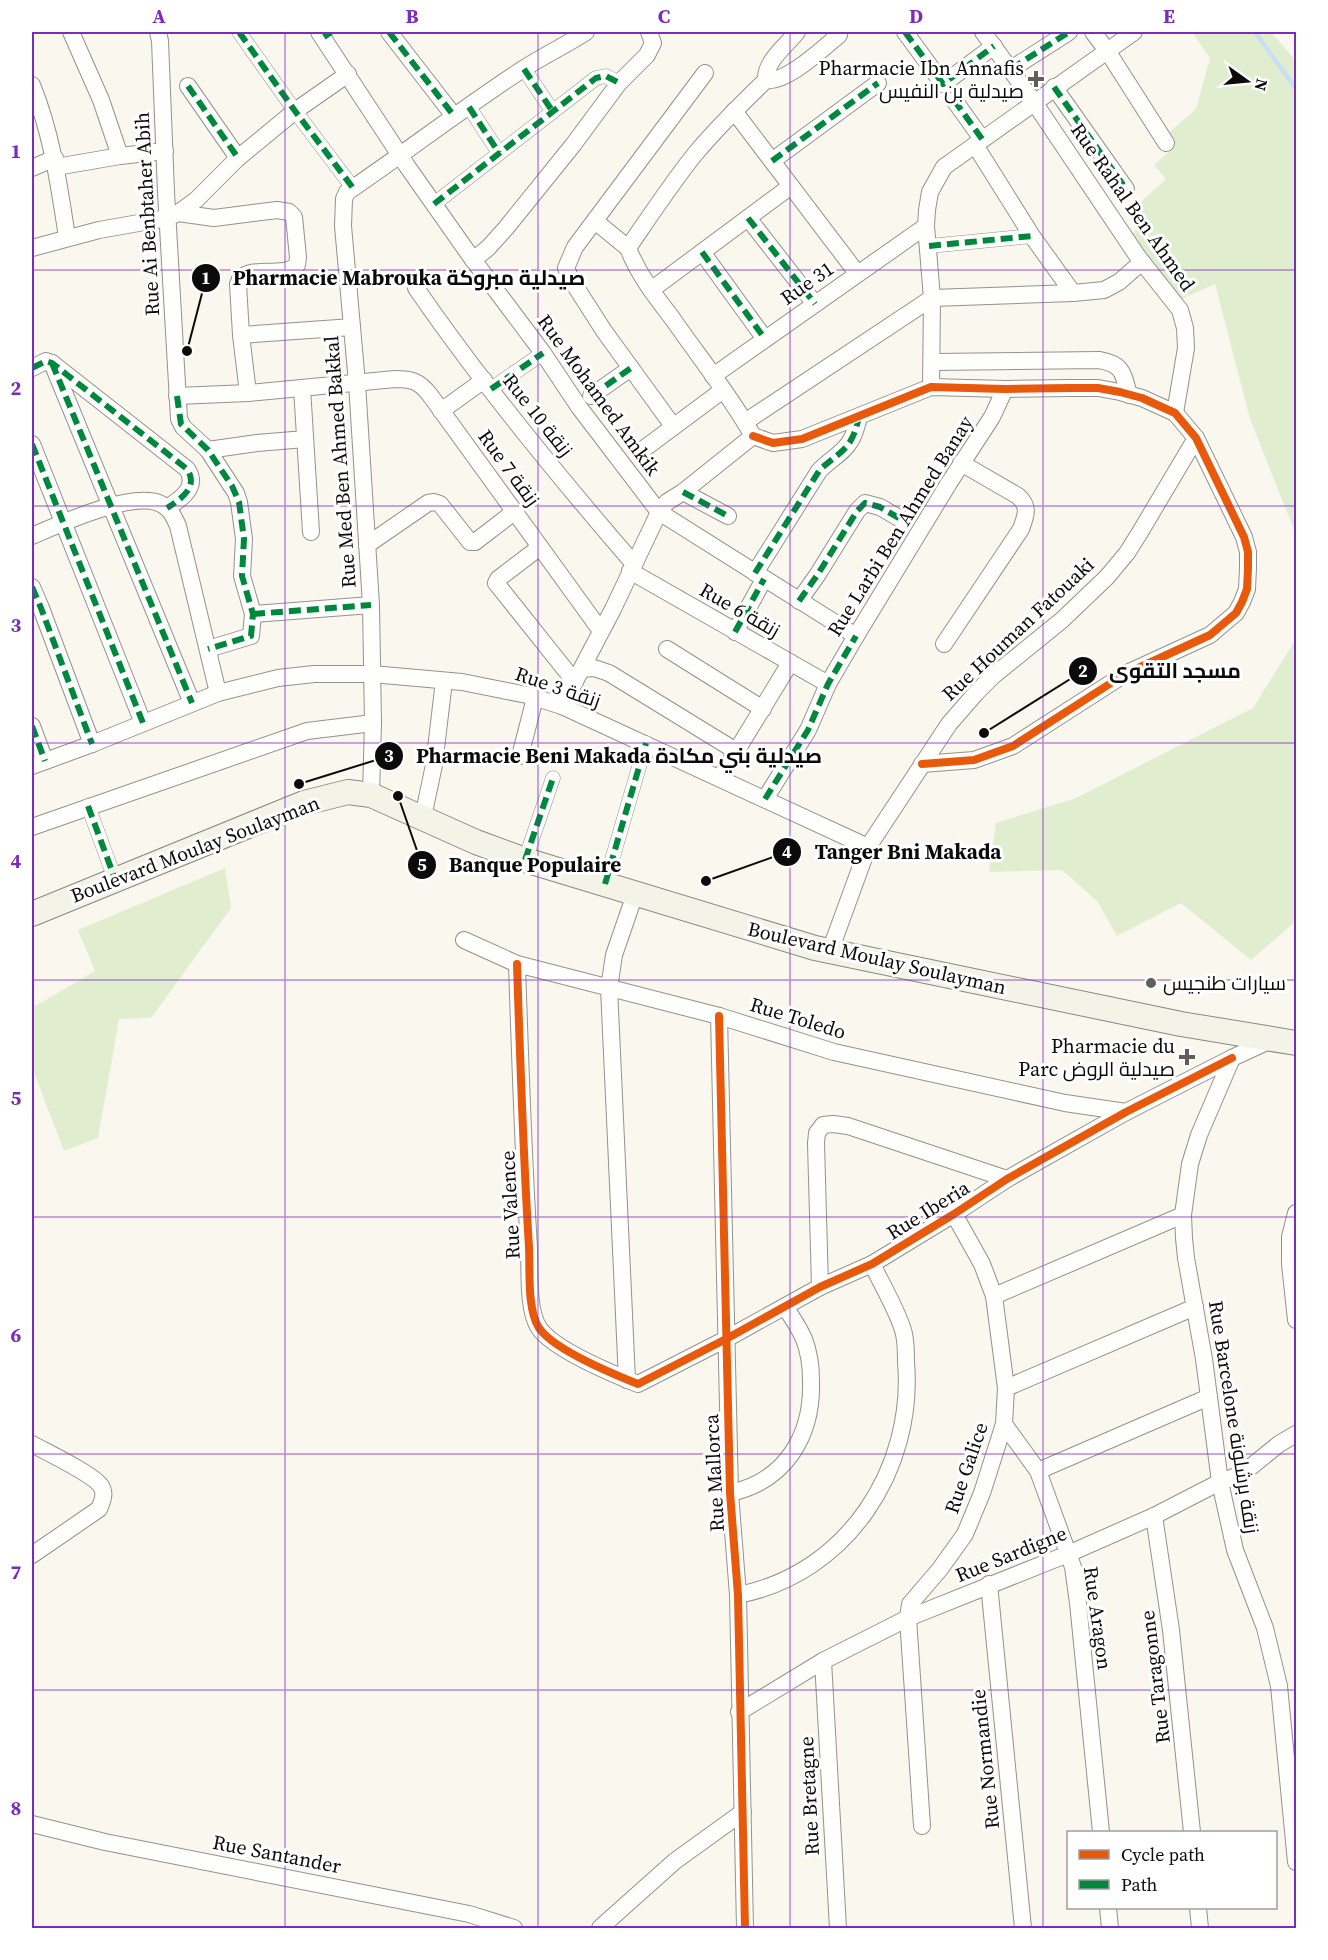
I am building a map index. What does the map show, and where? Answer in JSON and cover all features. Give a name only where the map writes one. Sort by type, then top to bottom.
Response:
[{"type":"main road","name":"Boulevard Moulay Soulayman","points":[[32,914],[304,803],[348,792],[371,795],[476,842],[525,860],[765,934],[879,963],[1181,1024],[1296,1043]]},
{"type":"street","points":[[71,32],[101,100],[120,156]]},
{"type":"street","name":"Rue Ai Benbtaher Abih","points":[[158,32],[165,151],[173,215],[177,396],[181,424],[208,450],[232,486],[239,502],[244,538],[242,576],[253,614]]},
{"type":"street","points":[[239,32],[294,111],[353,188],[524,69],[561,38],[586,32]]},
{"type":"street","points":[[390,32],[454,116]]},
{"type":"street","points":[[473,260],[488,248],[506,228],[573,145],[619,83],[647,55],[653,43],[649,32]]},
{"type":"street","points":[[628,248],[646,219],[696,154],[734,111],[766,80],[770,63],[797,32]]},
{"type":"street","points":[[906,32],[943,84],[994,46]]},
{"type":"street","name":"Rue Rahal Ben Ahmed","points":[[983,32],[1034,102],[1142,262],[1180,310],[1185,328],[1186,348],[1175,413]]},
{"type":"street","points":[[1011,69],[1069,32]]},
{"type":"street","points":[[1093,32],[1166,143]]},
{"type":"street","points":[[931,387],[932,298],[926,226],[930,192],[944,166],[1134,32]]},
{"type":"street","name":"Rue Mohamed Amkik","points":[[325,33],[348,74],[434,204],[658,512],[856,636]]},
{"type":"street","points":[[766,80],[773,81],[784,76],[839,35]]},
{"type":"street","points":[[524,69],[553,112]]},
{"type":"street","points":[[673,426],[594,315],[566,268],[572,251],[705,73]]},
{"type":"street","points":[[173,215],[196,200],[238,158],[294,111],[348,74]]},
{"type":"street","points":[[434,204],[601,76],[606,76],[619,83]]},
{"type":"street","points":[[772,161],[878,83]]},
{"type":"street","points":[[188,86],[238,158]]},
{"type":"street","points":[[1054,87],[1126,189]]},
{"type":"street","points":[[32,90],[56,163],[67,237]]},
{"type":"street","points":[[954,100],[1032,236],[1073,293]]},
{"type":"street","points":[[469,107],[499,153]]},
{"type":"street","points":[[734,111],[857,273]]},
{"type":"street","points":[[32,168],[56,163],[165,151]]},
{"type":"street","points":[[651,290],[791,186]]},
{"type":"street","name":"Rue Med Ben Ahmed Bakkal","points":[[353,188],[347,192],[343,207],[371,605],[371,795]]},
{"type":"street","points":[[32,248],[67,237],[173,215],[219,218],[277,210],[290,212],[294,217],[297,265],[290,271],[249,273],[239,279],[241,335],[248,393]]},
{"type":"street","points":[[748,218],[814,304]]},
{"type":"street","points":[[596,221],[628,248],[651,290],[749,429],[773,443],[802,439],[931,387],[1098,388],[1142,398],[1175,413],[1196,438],[1244,537],[1248,552],[1247,589],[1236,613],[1210,635],[1125,674],[1013,747],[974,760],[922,764]]},
{"type":"street","name":"Rue 31","points":[[713,376],[926,226]]},
{"type":"street","points":[[929,246],[1032,236]]},
{"type":"street","points":[[702,252],[765,339]]},
{"type":"street","points":[[562,706],[658,512],[749,429],[932,298],[1104,290],[1119,282],[1142,262]]},
{"type":"street","name":"Rue 10 زنقة","points":[[416,288],[444,329],[632,567]]},
{"type":"street","points":[[241,335],[352,327]]},
{"type":"street","points":[[441,411],[543,353]]},
{"type":"street","points":[[933,362],[1099,360],[1115,364],[1122,371],[1128,395]]},
{"type":"street","points":[[32,368],[46,362],[52,363],[187,470],[191,477],[189,490],[167,508]]},
{"type":"street","points":[[52,363],[192,703]]},
{"type":"street","points":[[591,396],[631,368]]},
{"type":"street","name":"Rue 7 زنقة","points":[[357,383],[409,378],[423,387],[601,631]]},
{"type":"street","points":[[177,396],[248,393],[357,383]]},
{"type":"street","points":[[302,388],[311,532]]},
{"type":"street","name":"Rue Larbi Ben Ahmed Banay","points":[[765,799],[808,730],[828,684],[856,636],[961,463],[992,417],[1005,389]]},
{"type":"street","points":[[645,448],[723,390]]},
{"type":"street","points":[[735,632],[760,576],[819,471],[852,440],[859,417]]},
{"type":"street","name":"Rue Houman Fatouaki","points":[[830,951],[868,847],[949,724],[976,693],[1013,658],[1062,620],[1107,577],[1139,534],[1196,438]]},
{"type":"street","points":[[208,450],[305,439]]},
{"type":"street","points":[[32,444],[143,723]]},
{"type":"street","points":[[944,644],[1021,529],[1027,510],[1024,502],[1018,496],[961,463]]},
{"type":"street","points":[[682,492],[728,516]]},
{"type":"street","points":[[32,536],[122,502],[146,500],[158,502],[167,508],[178,526],[218,693]]},
{"type":"street","points":[[367,545],[428,503],[440,504],[470,542],[475,542],[514,512]]},
{"type":"street","points":[[799,601],[856,511],[865,503],[880,507],[904,521]]},
{"type":"street","points":[[540,547],[498,579],[496,583],[578,675]]},
{"type":"street","name":"Rue 6 زنقة","points":[[632,567],[735,632],[828,684]]},
{"type":"street","points":[[32,587],[92,744]]},
{"type":"street","points":[[208,649],[251,636],[253,614],[371,605]]},
{"type":"street","points":[[667,649],[763,709]]},
{"type":"street","points":[[720,778],[790,663]]},
{"type":"street","points":[[578,675],[594,668],[609,673],[736,751]]},
{"type":"street","name":"Rue 3 زنقة","points":[[38,764],[218,693],[278,678],[314,674],[372,675],[444,681],[493,687],[562,706],[868,847]]},
{"type":"street","points":[[423,818],[434,765],[444,681]]},
{"type":"street","points":[[520,756],[535,698]]},
{"type":"street","points":[[32,827],[307,731],[372,723]]},
{"type":"street","points":[[32,726],[38,764]]},
{"type":"street","points":[[605,885],[646,743]]},
{"type":"street","points":[[525,860],[553,777]]},
{"type":"street","points":[[88,806],[115,879]]},
{"type":"street","points":[[632,1382],[609,988],[616,946],[635,894]]},
{"type":"street","name":"Rue Toledo","points":[[464,939],[517,964],[719,1016],[834,1052],[1065,1103],[1126,1112]]},
{"type":"street","name":"Rue Valence","points":[[517,964],[526,1201],[535,1319],[542,1332],[567,1350],[632,1382]]},
{"type":"street","name":"Rue Mallorca","points":[[719,1016],[730,1493],[738,1595],[745,1929]]},
{"type":"street","points":[[1232,1058],[1271,1040]]},
{"type":"street","name":"Rue Iberia","points":[[632,1382],[726,1339],[820,1287],[872,1264],[1007,1179],[1126,1112],[1232,1058]]},
{"type":"street","name":"Rue Barcelone زنقة برشلونة","points":[[1232,1058],[1199,1135],[1190,1164],[1183,1215],[1186,1258],[1209,1397],[1220,1482],[1235,1550],[1265,1628],[1279,1686],[1296,1862]]},
{"type":"street","points":[[820,1287],[816,1143],[817,1133],[824,1125],[848,1126],[1007,1179]]},
{"type":"street","points":[[1296,1213],[1290,1237],[1290,1264],[1296,1320]]},
{"type":"street","name":"Rue Galice","points":[[908,1618],[910,1604],[940,1569],[965,1533],[982,1493],[1005,1424],[1006,1389],[994,1296],[982,1264],[954,1214]]},
{"type":"street","points":[[994,1296],[1183,1215]]},
{"type":"street","points":[[738,1595],[757,1592],[815,1563],[858,1523],[884,1485],[899,1444],[907,1375],[904,1333],[872,1264]]},
{"type":"street","points":[[730,1493],[752,1487],[767,1479],[788,1460],[801,1441],[808,1416],[812,1386],[810,1358],[804,1340],[785,1307]]},
{"type":"street","points":[[1006,1389],[1195,1307]]},
{"type":"street","points":[[1038,1470],[1209,1397]]},
{"type":"street","name":"Rue Aragon","points":[[1005,1424],[1038,1470],[1073,1567],[1101,1831]]},
{"type":"street","name":"Rue Sardigne","points":[[739,1712],[823,1661],[908,1618],[1068,1554],[1154,1516],[1220,1482],[1242,1474],[1279,1444],[1296,1434]]},
{"type":"street","points":[[32,1444],[90,1477],[100,1485],[103,1492],[103,1500],[99,1509],[32,1555]]},
{"type":"street","name":"Rue Taragonne","points":[[1154,1516],[1171,1630],[1192,1831]]},
{"type":"street","name":"Rue Normandie","points":[[989,1584],[1023,1929]]},
{"type":"street","points":[[908,1618],[922,1826]]},
{"type":"street","name":"Rue Bretagne","points":[[823,1661],[838,1929]]},
{"type":"street","points":[[600,1929],[675,1861],[743,1812]]},
{"type":"street","name":"Rue Santander","points":[[32,1824],[105,1842],[469,1914],[514,1929]]},
{"type":"street","points":[[1108,1909],[1110,1929]]},
{"type":"street","points":[[1198,1909],[1200,1929]]},
{"type":"green space","points":[[1192,32],[1271,32],[1296,61],[1296,535],[1250,419],[1215,284],[1173,303],[1126,239],[1141,225],[1129,213],[1166,179],[1154,165],[1173,148],[1165,136],[1196,109],[1210,58]]},
{"type":"green space","points":[[1296,639],[1296,921],[1251,960],[1181,903],[1117,936],[1097,901],[1062,870],[989,872],[996,823],[1076,798],[1253,708]]},
{"type":"green space","points":[[225,868],[231,908],[151,1018],[119,1019],[98,1138],[64,1151],[32,1067],[32,1008],[95,971],[78,930]]},
{"type":"waterway","points":[[1255,32],[1296,89]]},
{"type":"marked path","points":[[239,32],[353,188]]},
{"type":"marked path","points":[[324,37],[331,32]]},
{"type":"marked path","points":[[389,32],[454,116]]},
{"type":"marked path","points":[[905,32],[943,84],[994,46]]},
{"type":"marked path","points":[[1011,69],[1069,32]]},
{"type":"marked path","points":[[524,69],[553,112]]},
{"type":"marked path","points":[[434,204],[596,78],[606,76],[619,83]]},
{"type":"marked path","points":[[772,161],[878,83]]},
{"type":"marked path","points":[[188,86],[238,158]]},
{"type":"marked path","points":[[1054,87],[1126,189]]},
{"type":"marked path","points":[[954,100],[982,139]]},
{"type":"marked path","points":[[469,107],[499,153]]},
{"type":"marked path","points":[[748,218],[815,304]]},
{"type":"marked path","points":[[929,246],[1032,236]]},
{"type":"marked path","points":[[702,252],[765,339]]},
{"type":"marked path","points":[[491,389],[543,353]]},
{"type":"marked path","points":[[32,368],[46,361],[52,363],[187,469],[190,475],[190,487],[183,496],[167,508]]},
{"type":"marked path","points":[[52,363],[192,703]]},
{"type":"marked path","points":[[591,396],[631,368]]},
{"type":"marked path","points":[[177,396],[181,424],[208,450],[232,486],[239,502],[244,539],[242,576],[253,614],[251,636],[208,649]]},
{"type":"marked path","points":[[755,573],[819,471],[848,445],[854,435],[859,417]]},
{"type":"marked path","points":[[32,444],[143,723]]},
{"type":"marked path","points":[[683,492],[728,516]]},
{"type":"marked path","points":[[799,601],[857,511],[865,503],[880,507],[904,521]]},
{"type":"marked path","points":[[735,632],[764,579]]},
{"type":"marked path","points":[[32,587],[92,744]]},
{"type":"marked path","points":[[253,614],[371,605]]},
{"type":"marked path","points":[[765,799],[808,730],[828,684],[856,636]]},
{"type":"marked path","points":[[32,726],[45,761]]},
{"type":"marked path","points":[[605,884],[646,743]]},
{"type":"marked path","points":[[525,860],[553,778]]},
{"type":"marked path","points":[[88,806],[115,879]]},
{"type":"cycle path","points":[[753,436],[773,443],[802,439],[931,387],[1098,388],[1120,392],[1142,398],[1175,413],[1196,438],[1244,537],[1248,552],[1247,589],[1236,613],[1210,635],[1125,674],[1013,746],[974,760],[922,764]]},
{"type":"cycle path","points":[[517,964],[530,1289],[535,1320],[539,1328],[557,1345],[600,1368],[638,1384],[820,1287],[872,1264],[1007,1179],[1126,1112],[1232,1058]]},
{"type":"cycle path","points":[[719,1016],[730,1493],[738,1595],[745,1928]]},
{"type":"place","name":"Pharmacie Ibn Annafis صيدلية بن النفيس","points":[[1036,79]]},
{"type":"place","name":"Pharmacie Mabrouka صيدلية مبروكة","points":[[187,351]]},
{"type":"place","name":"مسجد التقوى","points":[[984,733]]},
{"type":"place","name":"Pharmacie Beni Makada صيدلية بني مكادة","points":[[299,784]]},
{"type":"place","name":"Banque Populaire","points":[[398,796]]},
{"type":"place","name":"Tanger Bni Makada","points":[[706,881]]},
{"type":"place","name":"سيارات طنجيس","points":[[1151,983]]},
{"type":"place","name":"Pharmacie du Parc صيدلية الروض","points":[[1187,1057]]}]
